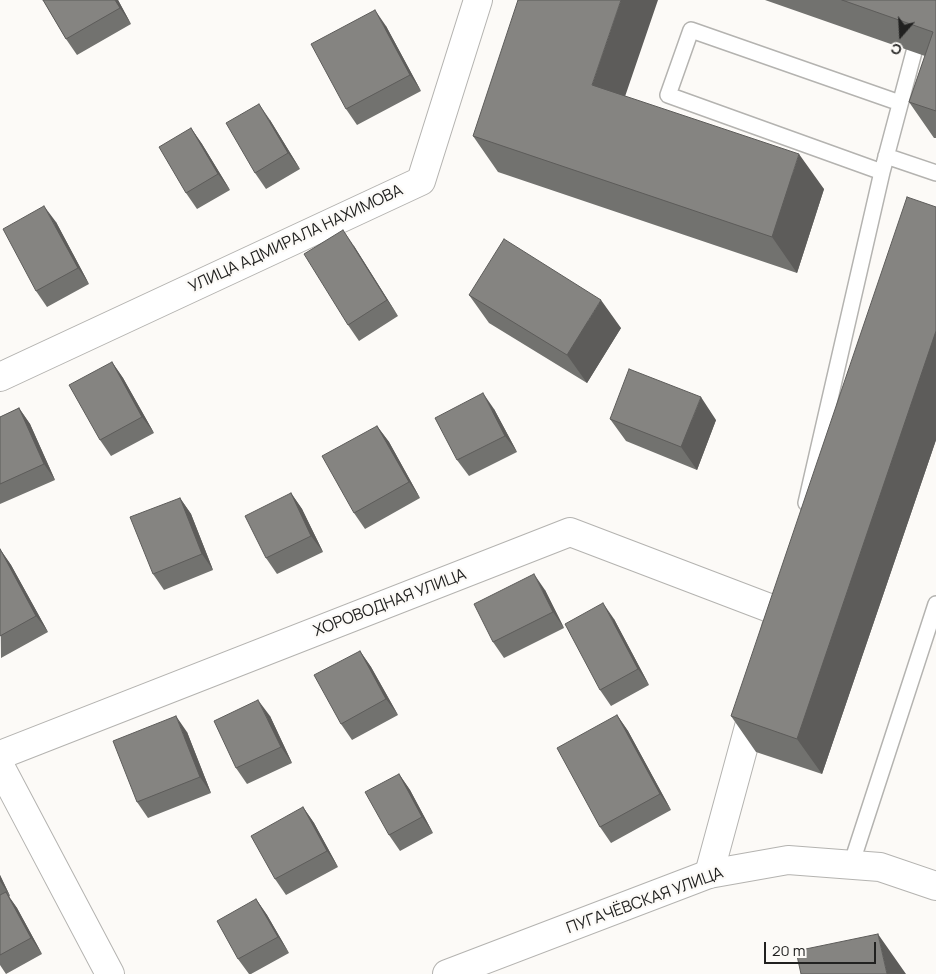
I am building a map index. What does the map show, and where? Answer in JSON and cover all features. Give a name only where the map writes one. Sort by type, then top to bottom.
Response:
[{"type":"street","name":"УЛИЦА АДМИРАЛА НАХИМОВА","points":[[0,377],[421,181],[478,0]]},
{"type":"street","name":"ХОРОВОДНАЯ УЛИЦА","points":[[0,755],[570,532],[782,603],[709,874]]},
{"type":"street","points":[[0,766],[110,974]]},
{"type":"street","name":"ПУГАЧЁВСКАЯ УЛИЦА","points":[[447,974],[709,874],[788,860],[880,867],[936,886]]},
{"type":"lane","points":[[882,172],[668,95],[691,30],[900,103]]},
{"type":"lane","points":[[802,516],[882,172],[914,52]]},
{"type":"lane","points":[[886,156],[936,173]]},
{"type":"lane","points":[[851,865],[936,604]]},
{"type":"building","points":[[43,0],[115,0],[120,8],[66,39]]},
{"type":"building","points":[[518,0],[621,0],[592,85],[799,154],[772,237],[473,136]]},
{"type":"building","points":[[842,0],[936,0],[936,111],[909,102],[933,32]]},
{"type":"building","points":[[375,10],[410,75],[346,109],[311,44]]},
{"type":"building","points":[[259,104],[288,153],[255,173],[226,123]]},
{"type":"building","points":[[191,128],[218,174],[186,193],[159,147]]},
{"type":"building","points":[[907,197],[936,207],[936,331],[797,739],[731,716]]},
{"type":"building","points":[[44,206],[78,268],[36,291],[3,229]]},
{"type":"building","points":[[343,230],[387,300],[348,325],[304,254]]},
{"type":"building","points":[[504,239],[601,300],[567,355],[469,295]]},
{"type":"building","points":[[112,362],[142,417],[100,440],[69,385]]},
{"type":"building","points":[[629,369],[701,397],[681,447],[610,419]]},
{"type":"building","points":[[483,393],[505,436],[457,460],[435,418]]},
{"type":"building","points":[[19,408],[44,464],[0,484],[0,417]]},
{"type":"building","points":[[377,426],[409,482],[354,513],[322,456]]},
{"type":"building","points":[[291,493],[311,536],[266,558],[245,516]]},
{"type":"building","points":[[180,498],[202,554],[153,574],[130,517]]},
{"type":"building","points":[[0,549],[36,616],[0,636]]},
{"type":"building","points":[[534,574],[553,612],[493,642],[474,604]]},
{"type":"building","points":[[603,603],[638,669],[600,690],[565,624]]},
{"type":"building","points":[[360,651],[386,699],[341,724],[314,675]]},
{"type":"building","points":[[258,700],[281,747],[236,768],[214,721]]},
{"type":"building","points":[[617,715],[660,794],[600,827],[557,748]]},
{"type":"building","points":[[176,716],[200,777],[137,802],[113,741]]},
{"type":"building","points":[[399,774],[422,817],[389,835],[365,792]]},
{"type":"building","points":[[303,807],[327,851],[275,879],[251,836]]},
{"type":"building","points":[[6,892],[31,938],[0,955],[0,895]]},
{"type":"building","points":[[256,899],[278,937],[238,959],[217,921]]},
{"type":"building","points":[[878,934],[887,974],[801,974],[796,951]]}]
